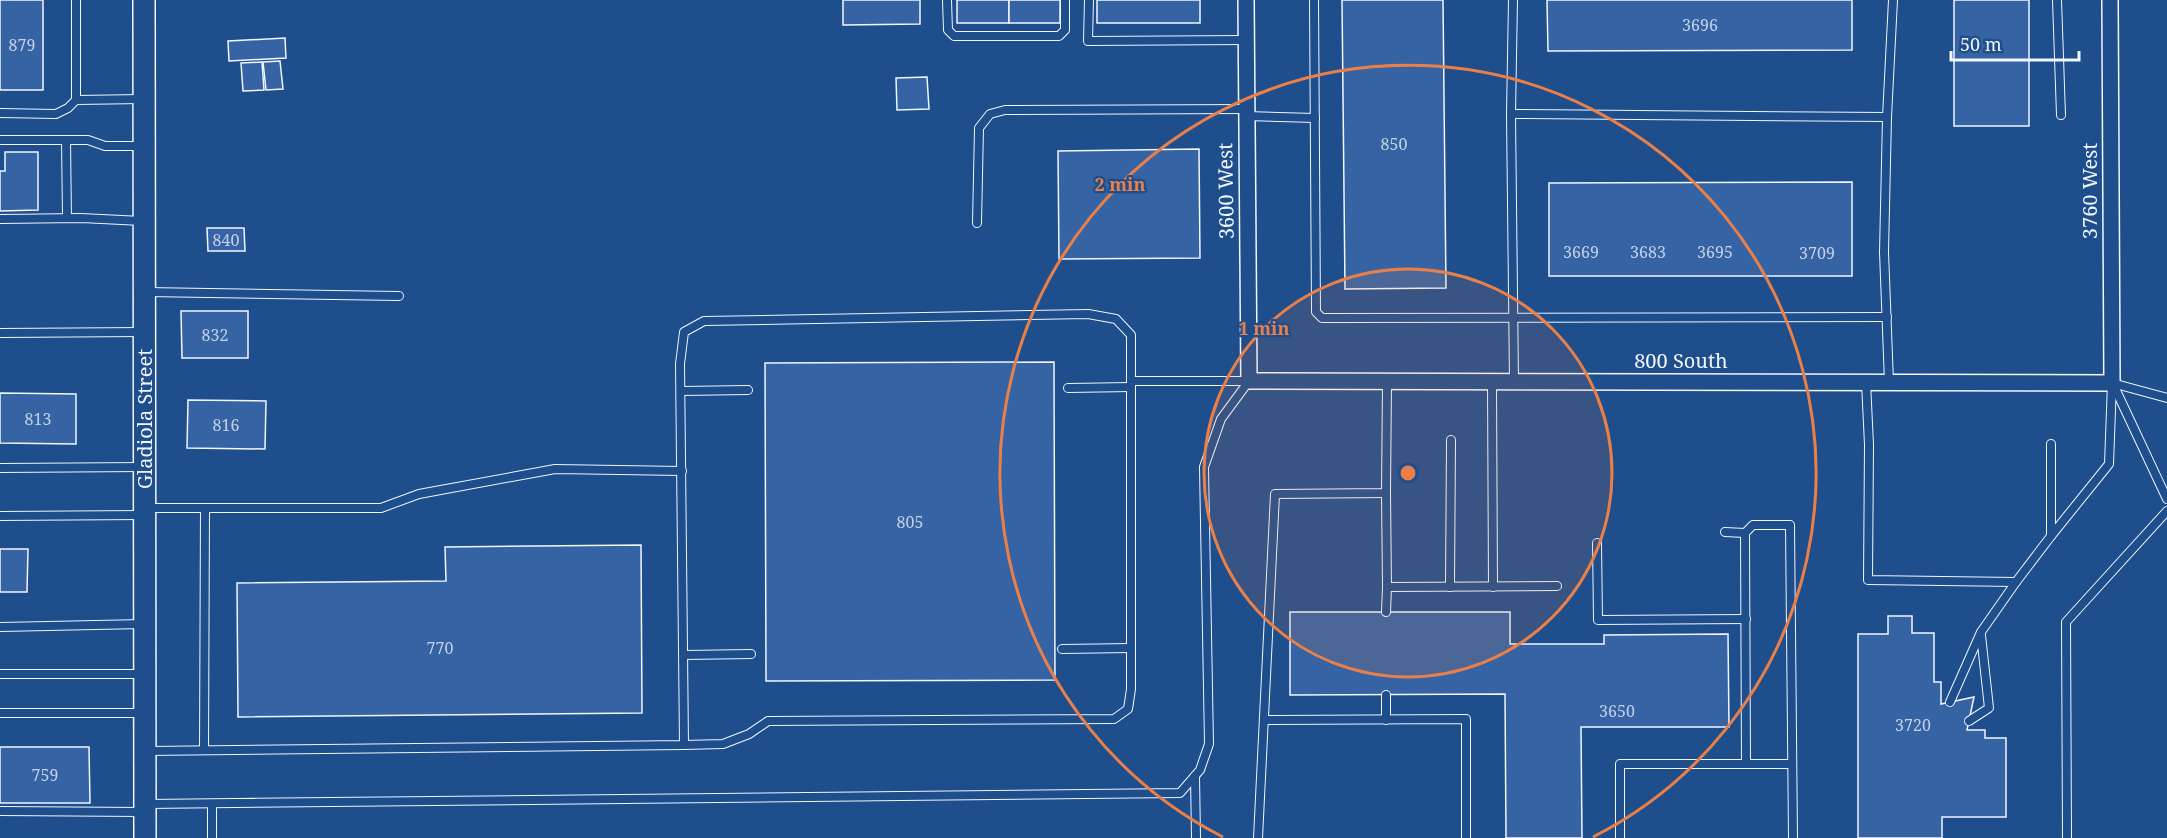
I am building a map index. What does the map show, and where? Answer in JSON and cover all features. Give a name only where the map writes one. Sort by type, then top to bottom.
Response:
[{"type":"street","name":"Gladiola Street","points":[[144,0],[145,838]]},
{"type":"street","name":"3600 West","points":[[1246,0],[1249,381]]},
{"type":"street","name":"3760 West","points":[[2110,0],[2112,383]]},
{"type":"street","name":"800 South","points":[[1249,381],[2112,383]]},
{"type":"lane","points":[[76,0],[76,100]]},
{"type":"lane","points":[[948,0],[948,30],[954,36],[1059,36],[1063,35],[1065,30],[1065,0]]},
{"type":"lane","points":[[1089,0],[1088,41],[1246,40]]},
{"type":"lane","points":[[1314,0],[1316,312],[1322,318],[1887,317]]},
{"type":"lane","points":[[1513,0],[1511,114],[1515,381]]},
{"type":"lane","points":[[1889,382],[1884,252],[1887,117],[1893,0]]},
{"type":"lane","points":[[2057,0],[2061,115]]},
{"type":"lane","points":[[0,113],[56,114],[68,108],[76,100],[144,99]]},
{"type":"lane","points":[[977,223],[979,128],[990,114],[1005,110],[1246,113],[1315,118]]},
{"type":"lane","points":[[1511,114],[1887,117]]},
{"type":"lane","points":[[0,140],[88,140],[105,146],[144,146]]},
{"type":"lane","points":[[66,140],[67,218]]},
{"type":"lane","points":[[0,219],[67,218],[144,221]]},
{"type":"lane","points":[[144,292],[399,296]]},
{"type":"lane","points":[[145,751],[684,745],[723,744],[749,734],[768,721],[1114,719],[1128,709],[1131,689],[1131,335],[1116,319],[1088,314],[704,321],[684,332],[680,364],[684,745]]},
{"type":"lane","points":[[0,333],[145,332]]},
{"type":"lane","points":[[1068,388],[1249,381]]},
{"type":"lane","points":[[0,811],[212,804],[1180,793],[1200,770],[1209,744],[1204,467],[1221,419],[1249,381]]},
{"type":"lane","points":[[1386,612],[1387,381]]},
{"type":"lane","points":[[1492,381],[1492,587]]},
{"type":"lane","points":[[1866,382],[1869,445],[1868,580],[2016,582]]},
{"type":"lane","points":[[2112,383],[2167,398]]},
{"type":"lane","points":[[2112,383],[2165,484],[2167,499]]},
{"type":"lane","points":[[1950,702],[1981,633],[2016,582],[2109,464],[2112,383]]},
{"type":"lane","points":[[681,391],[748,390]]},
{"type":"lane","points":[[1450,587],[1451,440]]},
{"type":"lane","points":[[2051,444],[2051,536]]},
{"type":"lane","points":[[0,468],[145,467]]},
{"type":"lane","points":[[0,516],[205,508],[381,508],[419,494],[555,469],[682,471]]},
{"type":"lane","points":[[1258,838],[1275,494],[1386,493]]},
{"type":"lane","points":[[204,750],[205,508]]},
{"type":"lane","points":[[2067,838],[2066,622],[2167,511]]},
{"type":"lane","points":[[1746,764],[1745,533],[1753,525],[1790,525],[1792,838]]},
{"type":"lane","points":[[1725,532],[1745,533]]},
{"type":"lane","points":[[1597,543],[1598,620],[1746,619]]},
{"type":"lane","points":[[1387,587],[1557,586]]},
{"type":"lane","points":[[0,627],[145,624]]},
{"type":"lane","points":[[1969,721],[1989,708],[1981,633]]},
{"type":"lane","points":[[1062,650],[1131,648]]},
{"type":"lane","points":[[684,655],[751,654]]},
{"type":"lane","points":[[0,674],[145,674]]},
{"type":"lane","points":[[1386,694],[1386,720]]},
{"type":"lane","points":[[0,713],[145,713]]},
{"type":"lane","points":[[1264,720],[1466,719],[1466,838]]},
{"type":"lane","points":[[1620,838],[1620,764],[1792,765]]},
{"type":"lane","points":[[1195,776],[1196,838]]},
{"type":"lane","points":[[212,804],[212,838]]},
{"type":"building","points":[[0,0],[43,0],[43,90],[0,90]]},
{"type":"building","points":[[843,0],[920,0],[920,24],[843,25]]},
{"type":"building","points":[[957,0],[1009,0],[1009,23],[957,23]]},
{"type":"building","points":[[1009,0],[1060,0],[1060,23],[1009,23]]},
{"type":"building","points":[[1097,0],[1200,0],[1200,23],[1097,23]]},
{"type":"building","points":[[1342,0],[1443,0],[1446,288],[1345,289]]},
{"type":"building","points":[[1547,0],[1852,0],[1852,50],[1548,51]]},
{"type":"building","points":[[1954,0],[2029,0],[2029,126],[1954,126]]},
{"type":"building","points":[[285,38],[286,58],[229,61],[228,41]]},
{"type":"building","points":[[280,61],[283,89],[266,90],[263,62]]},
{"type":"building","points":[[262,62],[264,90],[243,91],[241,63]]},
{"type":"building","points":[[927,77],[929,109],[897,110],[896,78]]},
{"type":"building","points":[[1199,149],[1200,258],[1059,259],[1058,151]]},
{"type":"building","points":[[5,152],[38,152],[38,210],[0,211],[0,171],[5,171]]},
{"type":"building","points":[[1852,182],[1852,276],[1549,276],[1549,183]]},
{"type":"building","points":[[207,228],[244,228],[245,251],[208,251]]},
{"type":"building","points":[[181,311],[248,311],[248,358],[182,358]]},
{"type":"building","points":[[1054,362],[1055,680],[766,681],[765,363]]},
{"type":"building","points":[[0,393],[76,394],[76,444],[0,443]]},
{"type":"building","points":[[188,400],[266,401],[265,449],[187,448]]},
{"type":"building","points":[[641,545],[642,713],[238,717],[237,583],[446,581],[445,547]]},
{"type":"building","points":[[0,549],[28,549],[27,592],[0,592]]},
{"type":"building","points":[[1290,612],[1510,612],[1510,644],[1604,644],[1604,635],[1728,634],[1729,727],[1581,727],[1582,838],[1506,838],[1505,694],[1290,695]]},
{"type":"building","points":[[1888,616],[1912,616],[1912,633],[1934,633],[1934,682],[1941,682],[1941,704],[1974,697],[1967,730],[1985,730],[1985,738],[2006,738],[2006,817],[1942,817],[1942,838],[1858,838],[1858,634],[1888,634]]},
{"type":"building","points":[[0,747],[89,747],[90,803],[0,803]]}]
